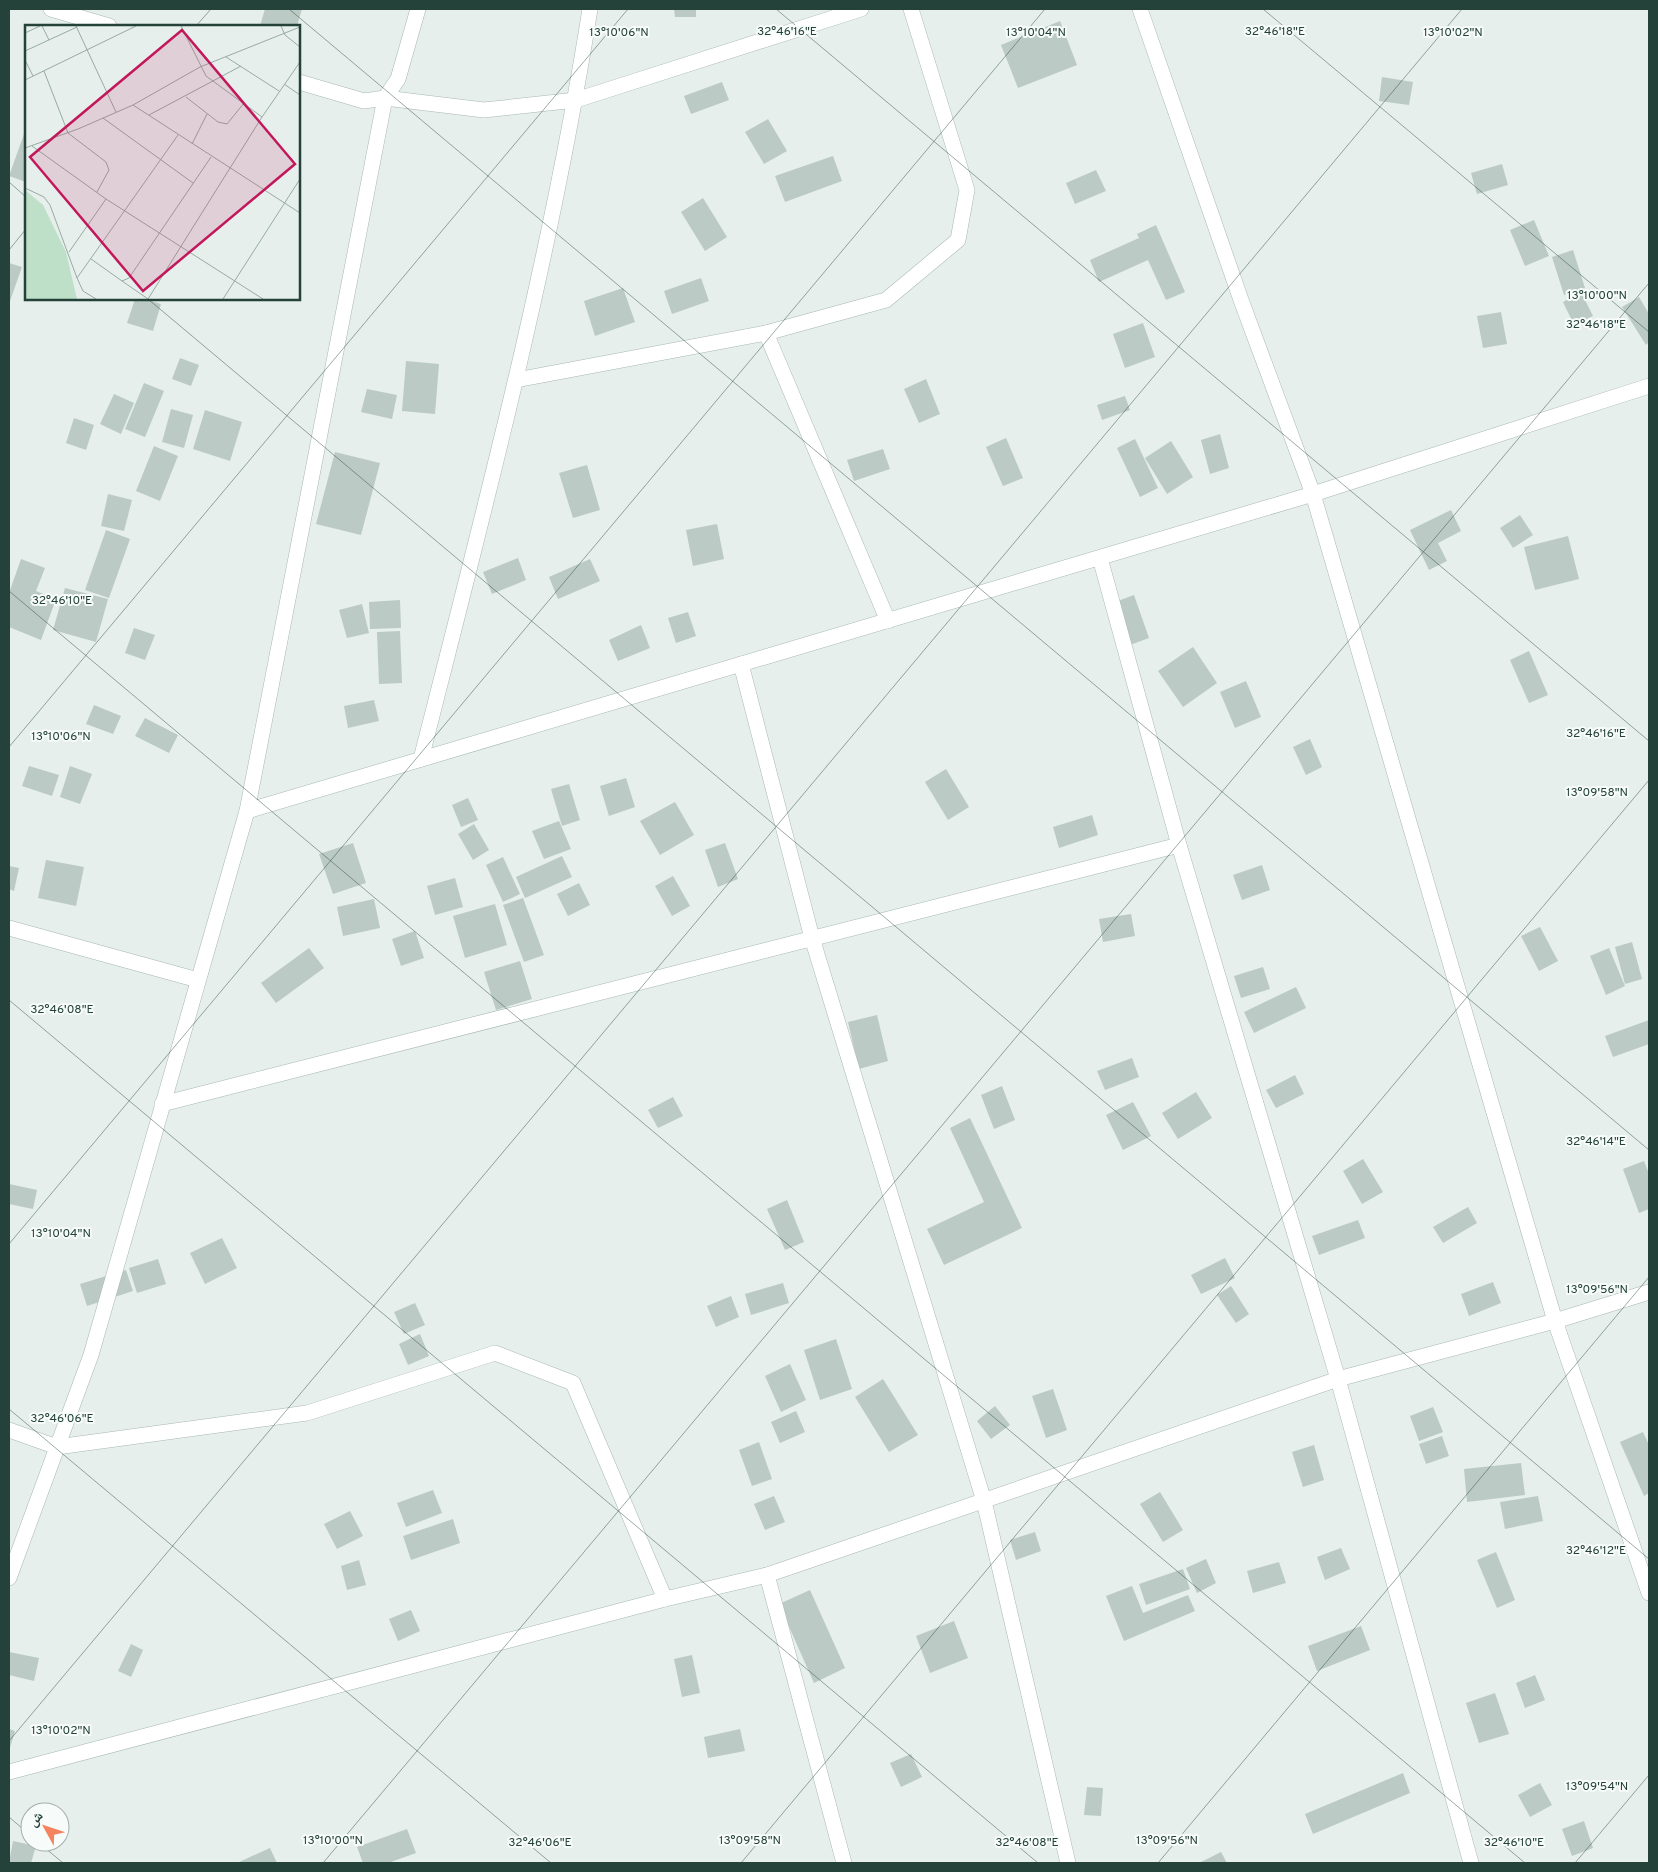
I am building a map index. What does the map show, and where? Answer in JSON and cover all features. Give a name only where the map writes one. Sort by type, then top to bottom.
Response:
[{"type":"street","points":[[51,9],[106,25]]},
{"type":"street","points":[[9,1578],[91,1356],[247,811],[385,98],[398,79],[418,9]]},
{"type":"street","points":[[421,759],[516,380],[576,100],[590,9]]},
{"type":"street","points":[[300,82],[364,101],[385,98],[484,110],[576,100],[861,9]]},
{"type":"street","points":[[516,380],[766,333],[886,300],[958,240],[967,190],[911,9]]},
{"type":"street","points":[[1140,9],[1241,300],[1313,494],[1555,1321],[1649,1593]]},
{"type":"street","points":[[766,333],[888,621]]},
{"type":"street","points":[[247,811],[1313,494],[1649,386]]},
{"type":"street","points":[[1100,558],[1179,845],[1338,1379],[1471,1863]]},
{"type":"street","points":[[741,664],[812,938],[984,1501],[1068,1863]]},
{"type":"street","points":[[162,1104],[1179,845]]},
{"type":"street","points":[[9,928],[198,980]]},
{"type":"street","points":[[9,1772],[665,1599],[767,1575],[1338,1379],[1555,1321],[1649,1292]]},
{"type":"street","points":[[9,1430],[57,1446],[307,1413],[495,1353],[573,1383],[665,1599]]},
{"type":"street","points":[[767,1575],[844,1863]]},
{"type":"building","points":[[265,9],[302,9],[297,25],[260,25]]},
{"type":"building","points":[[674,9],[696,9],[696,17],[675,17]]},
{"type":"building","points":[[1060,21],[1077,65],[1018,88],[1001,45]]},
{"type":"building","points":[[1382,77],[1413,82],[1409,105],[1379,101]]},
{"type":"building","points":[[722,82],[729,100],[691,114],[684,96]]},
{"type":"building","points":[[768,119],[787,151],[764,164],[745,132]]},
{"type":"building","points":[[24,134],[25,182],[9,176]]},
{"type":"building","points":[[833,156],[842,181],[785,202],[775,176]]},
{"type":"building","points":[[1502,164],[1508,185],[1477,194],[1471,173]]},
{"type":"building","points":[[1096,170],[1106,191],[1075,204],[1066,183]]},
{"type":"building","points":[[703,198],[727,237],[705,251],[681,212]]},
{"type":"building","points":[[1534,220],[1549,256],[1525,266],[1510,230]]},
{"type":"building","points":[[1156,225],[1185,292],[1166,300],[1148,260],[1099,282],[1090,260],[1139,238],[1137,234]]},
{"type":"building","points":[[1573,250],[1585,288],[1564,295],[1552,257]]},
{"type":"building","points":[[9,263],[22,267],[9,304]]},
{"type":"building","points":[[701,278],[709,301],[672,314],[664,291]]},
{"type":"building","points":[[623,288],[635,322],[595,336],[584,301]]},
{"type":"building","points":[[1581,292],[1593,316],[1574,325],[1563,302]]},
{"type":"building","points":[[1639,297],[1649,314],[1649,342],[1646,345],[1622,307]]},
{"type":"building","points":[[135,300],[147,300],[161,304],[153,331],[127,323]]},
{"type":"building","points":[[1501,312],[1507,344],[1483,348],[1477,316]]},
{"type":"building","points":[[1143,323],[1155,357],[1125,368],[1113,334]]},
{"type":"building","points":[[180,358],[199,365],[191,386],[172,379]]},
{"type":"building","points":[[406,361],[439,364],[435,414],[402,411]]},
{"type":"building","points":[[926,379],[940,414],[919,423],[904,389]]},
{"type":"building","points":[[144,383],[164,391],[145,437],[125,429]]},
{"type":"building","points":[[367,389],[397,395],[392,419],[361,412]]},
{"type":"building","points":[[114,394],[134,403],[121,434],[100,424]]},
{"type":"building","points":[[1125,396],[1130,410],[1102,420],[1097,405]]},
{"type":"building","points":[[171,409],[193,415],[184,448],[162,442]]},
{"type":"building","points":[[205,410],[242,422],[230,461],[193,449]]},
{"type":"building","points":[[74,418],[94,425],[86,450],[66,443]]},
{"type":"building","points":[[1220,434],[1229,468],[1210,474],[1201,440]]},
{"type":"building","points":[[1006,438],[1023,478],[1003,486],[986,447]]},
{"type":"building","points":[[1135,439],[1158,488],[1140,497],[1117,448]]},
{"type":"building","points":[[1171,441],[1193,477],[1167,494],[1145,458]]},
{"type":"building","points":[[154,446],[178,456],[160,501],[136,491]]},
{"type":"building","points":[[883,449],[890,469],[854,481],[847,460]]},
{"type":"building","points":[[335,452],[380,463],[361,535],[316,524]]},
{"type":"building","points":[[587,465],[600,510],[573,518],[559,473]]},
{"type":"building","points":[[108,494],[132,500],[124,531],[101,526]]},
{"type":"building","points":[[1451,510],[1461,531],[1438,543],[1447,561],[1429,570],[1410,530]]},
{"type":"building","points":[[1520,515],[1533,535],[1513,548],[1500,528]]},
{"type":"building","points":[[717,524],[724,559],[693,566],[686,530]]},
{"type":"building","points":[[106,530],[130,539],[109,598],[85,590]]},
{"type":"building","points":[[1568,536],[1579,579],[1535,590],[1524,547]]},
{"type":"building","points":[[518,558],[526,580],[492,594],[483,572]]},
{"type":"building","points":[[21,559],[45,568],[36,591],[56,599],[41,640],[9,627],[9,593]]},
{"type":"building","points":[[590,559],[600,581],[558,599],[549,577]]},
{"type":"building","points":[[65,588],[108,599],[96,642],[53,630]]},
{"type":"building","points":[[1134,595],[1149,638],[1130,645],[1115,602]]},
{"type":"building","points":[[400,600],[401,628],[370,629],[369,602]]},
{"type":"building","points":[[362,604],[369,633],[347,638],[339,610]]},
{"type":"building","points":[[688,612],[696,636],[676,643],[668,618]]},
{"type":"building","points":[[641,625],[650,648],[618,661],[609,640]]},
{"type":"building","points":[[134,628],[155,635],[145,660],[125,653]]},
{"type":"building","points":[[400,631],[402,683],[379,684],[377,632]]},
{"type":"building","points":[[1193,647],[1217,683],[1183,707],[1158,671]]},
{"type":"building","points":[[1529,651],[1548,695],[1529,703],[1510,660]]},
{"type":"building","points":[[1246,681],[1261,717],[1235,728],[1220,692]]},
{"type":"building","points":[[374,700],[379,721],[348,728],[344,706]]},
{"type":"building","points":[[94,705],[121,716],[113,734],[86,724]]},
{"type":"building","points":[[145,718],[178,735],[169,753],[135,736]]},
{"type":"building","points":[[1310,739],[1322,767],[1306,775],[1293,747]]},
{"type":"building","points":[[29,766],[59,775],[52,796],[22,786]]},
{"type":"building","points":[[70,766],[92,774],[80,804],[60,797]]},
{"type":"building","points":[[946,769],[969,807],[948,820],[925,782]]},
{"type":"building","points":[[626,778],[635,807],[609,816],[600,786]]},
{"type":"building","points":[[569,784],[580,820],[562,826],[551,789]]},
{"type":"building","points":[[468,798],[478,820],[461,827],[452,805]]},
{"type":"building","points":[[675,802],[694,835],[660,855],[640,821]]},
{"type":"building","points":[[1092,815],[1098,835],[1059,848],[1053,827]]},
{"type":"building","points":[[559,821],[571,849],[544,859],[532,831]]},
{"type":"building","points":[[474,824],[489,850],[473,860],[458,834]]},
{"type":"building","points":[[353,843],[366,883],[333,894],[319,854]]},
{"type":"building","points":[[725,843],[738,879],[718,887],[705,850]]},
{"type":"building","points":[[562,856],[572,877],[525,898],[516,877]]},
{"type":"building","points":[[503,857],[520,894],[503,902],[486,865]]},
{"type":"building","points":[[46,860],[84,867],[76,906],[38,898]]},
{"type":"building","points":[[1262,865],[1270,890],[1242,900],[1233,875]]},
{"type":"building","points":[[9,866],[19,868],[14,891],[9,889]]},
{"type":"building","points":[[673,876],[690,906],[672,916],[655,886]]},
{"type":"building","points":[[455,878],[463,907],[435,915],[427,886]]},
{"type":"building","points":[[579,883],[590,905],[568,916],[557,894]]},
{"type":"building","points":[[523,898],[544,955],[524,962],[503,905]]},
{"type":"building","points":[[374,899],[380,928],[343,936],[337,907]]},
{"type":"building","points":[[495,904],[507,945],[465,958],[453,916]]},
{"type":"building","points":[[1131,914],[1135,936],[1103,942],[1099,919]]},
{"type":"building","points":[[1540,927],[1558,961],[1539,971],[1521,936]]},
{"type":"building","points":[[415,931],[424,958],[401,966],[392,939]]},
{"type":"building","points":[[1632,942],[1642,979],[1625,984],[1615,947]]},
{"type":"building","points":[[309,948],[324,968],[276,1003],[261,983]]},
{"type":"building","points":[[1609,948],[1625,986],[1606,995],[1590,956]]},
{"type":"building","points":[[520,961],[532,999],[496,1010],[484,972]]},
{"type":"building","points":[[1263,967],[1270,989],[1241,998],[1234,976]]},
{"type":"building","points":[[1296,987],[1306,1008],[1254,1033],[1244,1012]]},
{"type":"building","points":[[877,1015],[888,1061],[859,1069],[848,1022]]},
{"type":"building","points":[[1649,1020],[1649,1044],[1613,1057],[1605,1036]]},
{"type":"building","points":[[1132,1058],[1139,1077],[1105,1090],[1097,1071]]},
{"type":"building","points":[[1295,1075],[1304,1094],[1276,1108],[1266,1090]]},
{"type":"building","points":[[1002,1086],[1015,1120],[994,1129],[981,1095]]},
{"type":"building","points":[[1196,1092],[1212,1118],[1178,1139],[1162,1113]]},
{"type":"building","points":[[673,1097],[683,1116],[658,1128],[648,1110]]},
{"type":"building","points":[[1133,1102],[1151,1136],[1123,1150],[1106,1115]]},
{"type":"building","points":[[970,1118],[1022,1228],[944,1265],[927,1229],[984,1202],[950,1128]]},
{"type":"building","points":[[1363,1159],[1383,1192],[1362,1204],[1343,1171]]},
{"type":"building","points":[[1644,1161],[1649,1174],[1649,1209],[1639,1213],[1623,1169]]},
{"type":"building","points":[[9,1184],[37,1190],[33,1209],[9,1204]]},
{"type":"building","points":[[787,1200],[804,1242],[785,1250],[767,1209]]},
{"type":"building","points":[[1468,1207],[1477,1223],[1443,1243],[1433,1227]]},
{"type":"building","points":[[1358,1220],[1365,1238],[1319,1255],[1312,1236]]},
{"type":"building","points":[[222,1238],[237,1268],[205,1284],[190,1253]]},
{"type":"building","points":[[1225,1258],[1235,1278],[1201,1294],[1191,1275]]},
{"type":"building","points":[[158,1259],[166,1284],[137,1293],[129,1268]]},
{"type":"building","points":[[126,1270],[133,1291],[87,1306],[80,1284]]},
{"type":"building","points":[[1493,1282],[1501,1303],[1469,1316],[1461,1294]]},
{"type":"building","points":[[783,1283],[789,1303],[751,1315],[745,1294]]},
{"type":"building","points":[[1231,1286],[1249,1314],[1236,1323],[1217,1295]]},
{"type":"building","points":[[731,1296],[739,1317],[716,1327],[707,1306]]},
{"type":"building","points":[[415,1303],[425,1325],[404,1334],[394,1312]]},
{"type":"building","points":[[420,1334],[429,1356],[408,1365],[399,1344]]},
{"type":"building","points":[[836,1339],[852,1389],[820,1400],[804,1350]]},
{"type":"building","points":[[790,1364],[806,1400],[781,1412],[765,1376]]},
{"type":"building","points":[[883,1379],[918,1435],[889,1452],[855,1397]]},
{"type":"building","points":[[1053,1389],[1067,1430],[1046,1438],[1032,1396]]},
{"type":"building","points":[[995,1406],[1010,1425],[991,1439],[977,1421]]},
{"type":"building","points":[[1433,1407],[1443,1432],[1419,1441],[1410,1416]]},
{"type":"building","points":[[796,1411],[805,1432],[780,1443],[771,1422]]},
{"type":"building","points":[[1643,1432],[1649,1445],[1649,1493],[1644,1496],[1620,1442]]},
{"type":"building","points":[[1442,1436],[1449,1456],[1426,1464],[1419,1444]]},
{"type":"building","points":[[759,1442],[772,1479],[752,1486],[739,1450]]},
{"type":"building","points":[[1314,1445],[1324,1480],[1303,1487],[1292,1452]]},
{"type":"building","points":[[1521,1463],[1525,1495],[1467,1502],[1464,1469]]},
{"type":"building","points":[[433,1490],[442,1513],[406,1527],[397,1503]]},
{"type":"building","points":[[1160,1492],[1183,1530],[1163,1542],[1140,1504]]},
{"type":"building","points":[[774,1496],[785,1522],[765,1530],[754,1504]]},
{"type":"building","points":[[1538,1496],[1543,1521],[1505,1529],[1500,1502]]},
{"type":"building","points":[[350,1511],[363,1536],[337,1549],[324,1524]]},
{"type":"building","points":[[453,1519],[460,1543],[411,1560],[403,1536]]},
{"type":"building","points":[[1035,1532],[1041,1551],[1016,1560],[1010,1540]]},
{"type":"building","points":[[1341,1548],[1350,1569],[1325,1580],[1317,1557]]},
{"type":"building","points":[[1496,1552],[1515,1600],[1497,1608],[1477,1560]]},
{"type":"building","points":[[1206,1559],[1216,1583],[1197,1593],[1186,1568]]},
{"type":"building","points":[[359,1560],[366,1585],[347,1590],[341,1566]]},
{"type":"building","points":[[1279,1562],[1286,1583],[1253,1593],[1247,1571]]},
{"type":"building","points":[[1183,1569],[1190,1589],[1146,1605],[1139,1584]]},
{"type":"building","points":[[1132,1586],[1143,1613],[1188,1595],[1195,1611],[1124,1641],[1106,1596]]},
{"type":"building","points":[[810,1590],[845,1668],[814,1683],[779,1604]]},
{"type":"building","points":[[411,1610],[420,1631],[398,1641],[389,1619]]},
{"type":"building","points":[[954,1621],[968,1658],[930,1673],[916,1636]]},
{"type":"building","points":[[1361,1626],[1370,1650],[1317,1671],[1308,1646]]},
{"type":"building","points":[[131,1644],[143,1650],[131,1677],[118,1671]]},
{"type":"building","points":[[9,1652],[39,1658],[34,1681],[9,1675]]},
{"type":"building","points":[[692,1655],[700,1693],[682,1697],[674,1659]]},
{"type":"building","points":[[1535,1675],[1545,1700],[1525,1708],[1516,1683]]},
{"type":"building","points":[[1495,1693],[1509,1734],[1479,1743],[1466,1703]]},
{"type":"building","points":[[9,1729],[15,1731],[9,1751]]},
{"type":"building","points":[[740,1729],[745,1751],[708,1758],[704,1737]]},
{"type":"building","points":[[911,1754],[922,1777],[901,1787],[890,1763]]},
{"type":"building","points":[[1403,1773],[1410,1793],[1313,1834],[1305,1814]]},
{"type":"building","points":[[1540,1783],[1552,1805],[1530,1817],[1518,1795]]},
{"type":"building","points":[[1087,1787],[1103,1788],[1101,1816],[1084,1815]]},
{"type":"building","points":[[1584,1821],[1593,1848],[1572,1856],[1562,1829]]},
{"type":"building","points":[[407,1829],[416,1853],[388,1863],[363,1863],[357,1847]]},
{"type":"building","points":[[13,1841],[20,1843],[20,1852],[34,1852],[31,1863],[9,1863]]},
{"type":"building","points":[[270,1848],[277,1863],[237,1863]]},
{"type":"building","points":[[1221,1852],[1227,1863],[1199,1863]]}]
